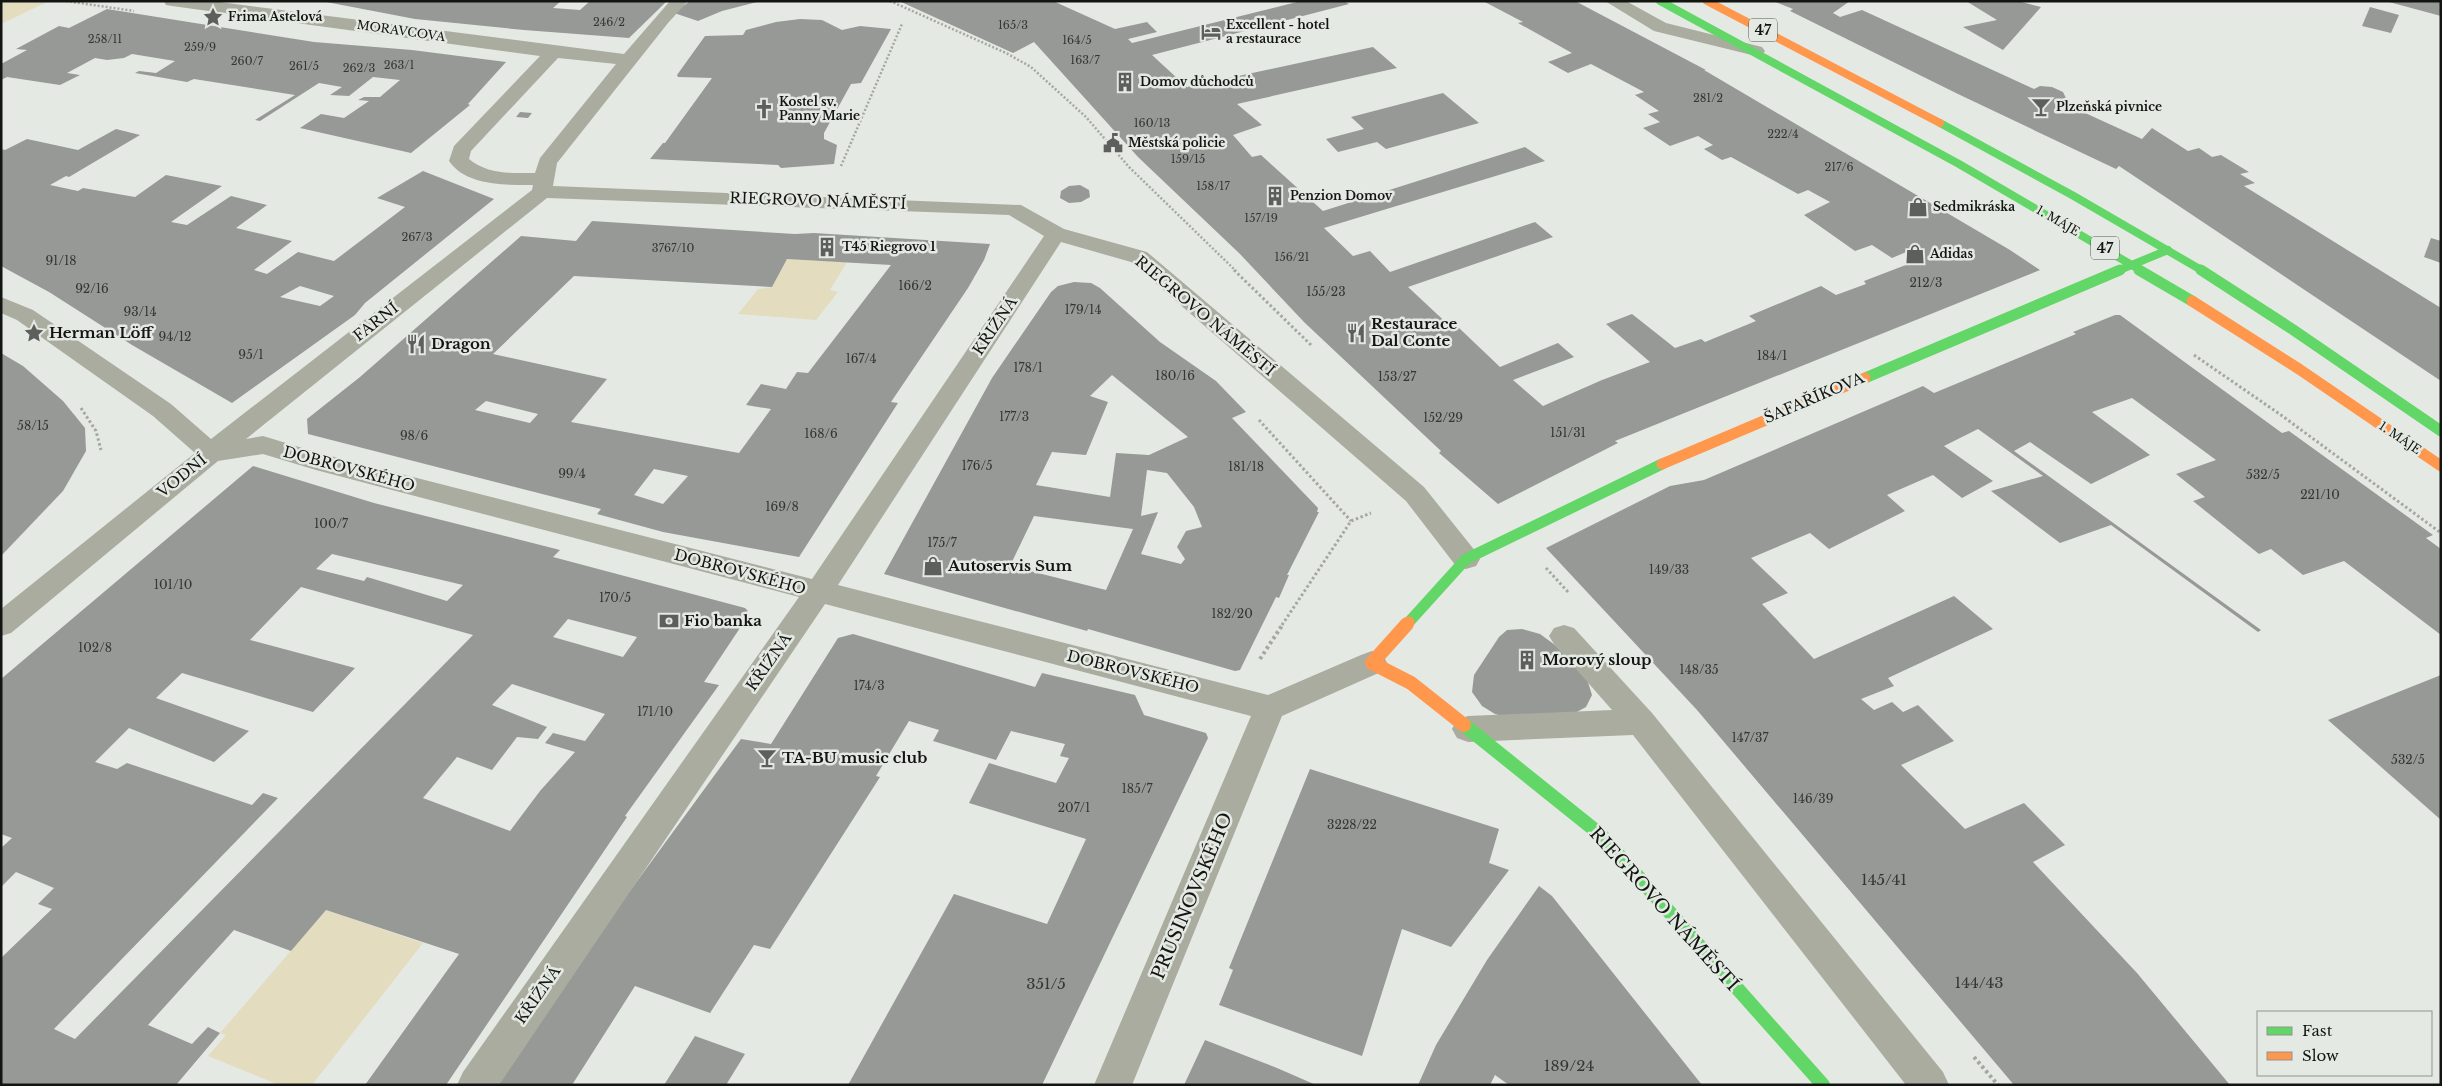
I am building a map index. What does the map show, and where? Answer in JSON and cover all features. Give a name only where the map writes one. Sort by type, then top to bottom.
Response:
[{"type":"main road","name":"1. MÁJE","points":[[1660,1],[1756,51],[1912,137],[2132,265],[2253,339],[2441,466]]},
{"type":"main road","name":"1. MÁJE","points":[[1707,1],[2046,182],[2168,250],[2297,333],[2441,431]]},
{"type":"main road","name":"ŠAFAŘÍKOVA","points":[[1466,559],[1663,463],[2168,250]]},
{"type":"main road","points":[[1372,663],[1466,559]]},
{"type":"main road","name":"RIEGROVO NÁMĚSTÍ","points":[[1372,663],[1411,683],[1601,835],[1823,1085]]},
{"type":"street","name":"MORAVCOVA","points":[[172,1],[554,52],[629,60]]},
{"type":"street","points":[[542,186],[547,162],[629,60],[680,1]]},
{"type":"street","name":"RIEGROVO NÁMĚSTÍ","points":[[554,52],[461,150],[458,160],[464,167],[485,175],[542,186],[1014,209],[1056,234],[1139,257],[1415,494],[1466,559]]},
{"type":"street","name":"FARNÍ","points":[[211,453],[542,186]]},
{"type":"street","name":"KŘIŽNÁ","points":[[476,1085],[818,592],[1056,234]]},
{"type":"street","name":"VODNÍ","points":[[1,304],[25,316],[162,410],[211,453],[1,625]]},
{"type":"street","name":"DOBROVSKÉHO","points":[[211,453],[263,445],[316,461],[1255,704]]},
{"type":"street","points":[[1564,636],[1642,722],[1930,1085]]},
{"type":"street","points":[[1255,704],[1372,663]]},
{"type":"street","name":"PRUSINOVSKÉHO","points":[[1113,1085],[1255,704]]},
{"type":"street","points":[[1468,729],[1642,722]]},
{"type":"lane","points":[[1613,1],[1660,27],[1756,51]]},
{"type":"path","points":[[890,1],[1006,53],[1031,67],[1086,117],[1129,167],[1314,347]]},
{"type":"path","points":[[840,169],[902,24]]},
{"type":"path","points":[[2191,353],[2281,415],[2441,533]]},
{"type":"path","points":[[1258,419],[1351,521]]},
{"type":"path","points":[[1255,704],[1247,675],[1351,521],[1378,510]]},
{"type":"path","points":[[1545,566],[1571,595]]},
{"type":"path","points":[[1973,1056],[1998,1085]]},
{"type":"shaded area","points":[[1,1],[45,1],[47,2],[1,24]]},
{"type":"shaded area","points":[[787,259],[847,262],[830,290],[838,292],[816,320],[738,314],[758,289],[772,287]]},
{"type":"shaded area","points":[[326,910],[423,943],[312,1085],[279,1085],[208,1056],[226,1035],[220,1033]]},
{"type":"building","points":[[321,1],[561,1],[553,8],[580,10],[590,1],[667,1],[629,38],[415,19]]},
{"type":"building","points":[[690,1],[757,2],[722,11],[698,21],[674,13]]},
{"type":"building","points":[[899,1],[1053,1],[1115,29],[1147,22],[1157,32],[1128,39],[1132,43],[1301,1],[1344,1],[1349,4],[1152,55],[1190,90],[1187,87],[1373,47],[1397,68],[1237,104],[1262,125],[1233,135],[1252,157],[1261,155],[1323,211],[1525,147],[1545,161],[1324,228],[1353,256],[1370,251],[1390,272],[1535,222],[1553,237],[1408,287],[1453,329],[1458,327],[1500,367],[1558,343],[1574,357],[1513,380],[1543,406],[1602,380],[1650,362],[1606,324],[1632,314],[1675,348],[1701,339],[1705,342],[1756,321],[1749,316],[1821,286],[1836,295],[1866,284],[1864,281],[1924,258],[1911,250],[1892,258],[1872,245],[1855,251],[1804,215],[1830,202],[1808,190],[1798,194],[1731,157],[1722,160],[1704,149],[1713,145],[1698,136],[1670,146],[1643,128],[1660,122],[1648,114],[1659,111],[1635,95],[1644,92],[1591,64],[1568,73],[1548,62],[1572,53],[1518,23],[1523,22],[1483,1],[1575,1],[1706,70],[1704,70],[2010,250],[2040,270],[1615,441],[1618,443],[1498,504],[1439,453],[1441,451],[1304,322],[1240,254],[1138,157],[1034,42],[1013,53]]},
{"type":"building","points":[[1773,1],[1850,1],[1833,13],[1840,17],[1862,10],[2034,89],[2040,86],[2052,87],[2063,92],[2066,98],[2059,101],[2142,139],[2152,128],[2188,151],[2199,148],[2212,157],[2221,155],[2249,172],[2240,174],[2255,183],[2244,186],[2441,308],[2441,381],[2119,166],[2116,169],[1958,94],[1790,11],[1793,9]]},
{"type":"building","points":[[1966,1],[2018,1],[2041,7],[2003,50],[1963,27],[1997,20]]},
{"type":"building","points":[[2441,1],[2441,16],[2389,2]]},
{"type":"building","points":[[2370,7],[2399,15],[2391,33],[2362,26]]},
{"type":"building","points":[[107,9],[314,42],[412,50],[506,62],[468,104],[470,105],[411,153],[300,128],[321,114],[344,118],[369,101],[358,100],[364,97],[380,97],[400,80],[373,77],[349,96],[330,95],[342,87],[319,83],[260,121],[255,120],[295,95],[194,79],[187,82],[135,73],[139,71],[156,73],[175,61],[132,54],[124,58],[107,60],[95,58],[67,73],[80,75],[60,85],[7,77],[1,80],[1,64],[27,50],[16,49],[59,26],[69,28]]},
{"type":"building","name":"Kostel sv. Panny Marie","points":[[800,19],[822,20],[842,30],[860,26],[891,29],[861,83],[851,84],[824,133],[824,139],[837,145],[834,164],[781,168],[778,165],[650,159],[665,143],[712,78],[678,77],[677,75],[705,36],[743,35],[746,30],[776,22]]},
{"type":"building","points":[[1443,93],[1479,123],[1386,149],[1377,142],[1338,152],[1326,139],[1364,129],[1351,117]]},
{"type":"building","points":[[520,112],[532,113],[528,118],[516,117]]},
{"type":"building","points":[[116,129],[140,135],[69,177],[66,176],[50,185],[78,191],[83,188],[135,197],[166,175],[222,186],[171,222],[187,225],[231,196],[267,205],[236,228],[292,241],[254,270],[267,274],[298,252],[334,261],[405,207],[377,198],[423,171],[494,199],[365,303],[355,315],[232,403],[132,345],[49,292],[1,266],[1,149],[5,150],[27,139],[78,150]],"holes":[[[300,286],[334,296],[320,306],[280,297]]]},
{"type":"building","points":[[1080,185],[1089,190],[1090,197],[1081,202],[1069,203],[1060,198],[1061,191],[1069,186]]},
{"type":"building","points":[[592,221],[990,244],[984,260],[968,288],[891,402],[898,403],[799,557],[663,532],[597,514],[601,509],[308,434],[307,419],[360,377],[521,236],[576,241]],"holes":[[[787,259],[891,265],[808,373],[797,372],[786,389],[761,384],[746,405],[771,409],[739,453],[571,422],[607,379],[493,354],[574,276],[772,287]],[[486,401],[538,414],[530,423],[475,410]],[[654,469],[688,476],[663,504],[634,495]]]},
{"type":"building","points":[[2431,238],[2441,241],[2441,263],[2424,257]]},
{"type":"building","points":[[1074,282],[1091,283],[1100,288],[1160,342],[1216,381],[1246,412],[1232,418],[1318,508],[1317,512],[1319,512],[1287,575],[1289,575],[1279,598],[1276,597],[1240,670],[1235,671],[884,574],[992,378],[1051,292],[1058,286]],"holes":[[[1112,375],[1188,437],[1149,455],[1116,453],[1110,497],[1036,485],[1052,452],[1086,455],[1108,402],[1090,396]],[[1147,470],[1167,473],[1194,507],[1202,527],[1186,531],[1177,547],[1185,559],[1181,564],[1141,554],[1158,512],[1141,516]],[[1034,516],[1133,529],[1106,590],[1010,566]]]},
{"type":"building","points":[[2115,315],[2120,315],[2282,433],[2289,431],[2433,535],[2426,538],[2441,549],[2441,635],[2344,561],[2303,575],[2271,549],[2259,554],[2193,501],[2205,497],[2176,474],[2216,460],[2132,398],[2092,412],[2150,455],[2091,484],[2030,442],[2014,451],[2261,630],[2258,632],[2111,525],[2060,543],[1991,491],[2043,476],[1978,429],[1944,446],[1993,481],[1962,498],[1933,475],[1887,495],[1905,511],[1829,549],[1810,533],[1751,558],[1788,593],[1762,604],[1814,659],[1954,596],[1993,629],[1888,678],[1894,686],[1861,699],[1874,710],[1892,702],[1903,712],[1918,705],[1954,741],[1901,765],[1965,829],[2024,803],[2065,845],[2033,862],[2137,973],[2230,1085],[2014,1085],[1697,710],[1546,548],[1670,486],[1704,480],[1923,386],[1934,393],[2076,334],[2073,332]]},
{"type":"building","points":[[1,353],[23,366],[63,401],[85,428],[86,451],[63,491],[1,556]]},
{"type":"building","points":[[253,466],[374,503],[560,550],[553,557],[745,608],[748,611],[746,619],[704,682],[719,685],[625,816],[627,817],[446,1085],[365,1085],[459,954],[326,910],[291,951],[234,930],[148,1025],[192,1044],[208,1027],[220,1033],[176,1085],[1,1085],[1,958],[52,909],[38,904],[54,888],[16,872],[1,887],[1,848],[12,838],[1,834],[1,679]],"holes":[[[332,554],[463,585],[447,601],[367,577],[364,581],[316,569]],[[301,587],[473,635],[75,1039],[54,1029],[278,798],[263,793],[252,805],[127,763],[117,769],[95,762],[129,728],[214,762],[249,731],[156,698],[182,673],[313,712],[355,668],[250,640]],[[568,619],[637,637],[623,657],[553,637]],[[512,684],[605,714],[585,741],[553,733],[545,743],[575,752],[540,791],[510,831],[423,798],[457,757],[492,770],[517,737],[538,739],[547,727],[492,705]]]},
{"type":"building","name":"Morový sloup","points":[[1522,629],[1540,634],[1555,645],[1587,679],[1592,695],[1586,707],[1573,714],[1510,718],[1495,714],[1482,706],[1472,692],[1474,675],[1499,637],[1507,630]]},
{"type":"building","points":[[853,634],[1035,687],[1042,673],[1135,695],[1144,715],[1206,733],[1208,738],[1042,1085],[848,1085],[954,894],[1047,924],[1086,839],[969,803],[989,763],[1056,783],[1069,758],[1060,756],[1065,744],[1011,731],[996,760],[933,741],[939,730],[909,721],[876,776],[880,777],[770,949],[754,945],[710,1013],[635,986],[572,1085],[494,1085],[624,899],[741,739],[771,744],[838,638]]},
{"type":"building","points":[[2441,675],[2441,820],[2328,720]]},
{"type":"building","points":[[1310,769],[1499,829],[1489,863],[1509,870],[1451,947],[1402,929],[1362,1056],[1219,1005],[1233,970],[1229,968]]},
{"type":"building","points":[[1539,886],[1552,896],[1702,1085],[1509,1085],[1495,1075],[1490,1085],[1418,1085],[1436,1045],[1487,960]]},
{"type":"building","points":[[695,1036],[745,1054],[726,1085],[664,1085]]},
{"type":"building","points":[[1205,1040],[1277,1068],[1316,1085],[1184,1085]]},
{"type":"traffic: fast","points":[[1660,1],[1959,164],[2192,301]]},
{"type":"traffic: fast","points":[[1940,123],[2072,195],[2232,289],[2441,431]]},
{"type":"traffic: fast","points":[[1865,378],[2168,250]]},
{"type":"traffic: fast","points":[[1409,622],[1466,559],[1662,464]]},
{"type":"traffic: fast","points":[[1464,725],[1601,835],[1823,1085]]},
{"type":"traffic: slow","points":[[1707,1],[1940,123]]},
{"type":"traffic: slow","points":[[2192,301],[2299,369],[2441,466]]},
{"type":"traffic: slow","points":[[1662,464],[1865,378]]},
{"type":"traffic: slow","points":[[1409,622],[1372,663],[1411,683],[1464,725]]},
{"type":"place","name":"Frima Astelová","points":[[213,17]]},
{"type":"place","name":"Excellent - hotel a restaurace","points":[[1211,32]]},
{"type":"place","name":"Domov důchodců","points":[[1125,82]]},
{"type":"place","name":"Plzeňská pivnice","points":[[2041,107]]},
{"type":"place","name":"Kostel sv. Panny Marie","points":[[764,109]]},
{"type":"place","name":"Městská policie","points":[[1113,143]]},
{"type":"place","name":"Penzion Domov","points":[[1275,196]]},
{"type":"place","name":"Sedmikráska","points":[[1918,207]]},
{"type":"place","name":"T45 Riegrovo 1","points":[[827,247]]},
{"type":"place","name":"Adidas","points":[[1915,254]]},
{"type":"place","name":"Herman Löff","points":[[34,333]]},
{"type":"place","name":"Restaurace Dal Conte","points":[[1356,333]]},
{"type":"place","name":"Dragon","points":[[416,344]]},
{"type":"place","name":"Autoservis Sum","points":[[933,566]]},
{"type":"place","name":"Fio banka","points":[[669,621]]},
{"type":"place","name":"Morový sloup","points":[[1527,660]]},
{"type":"place","name":"TA-BU music club","points":[[767,758]]}]
